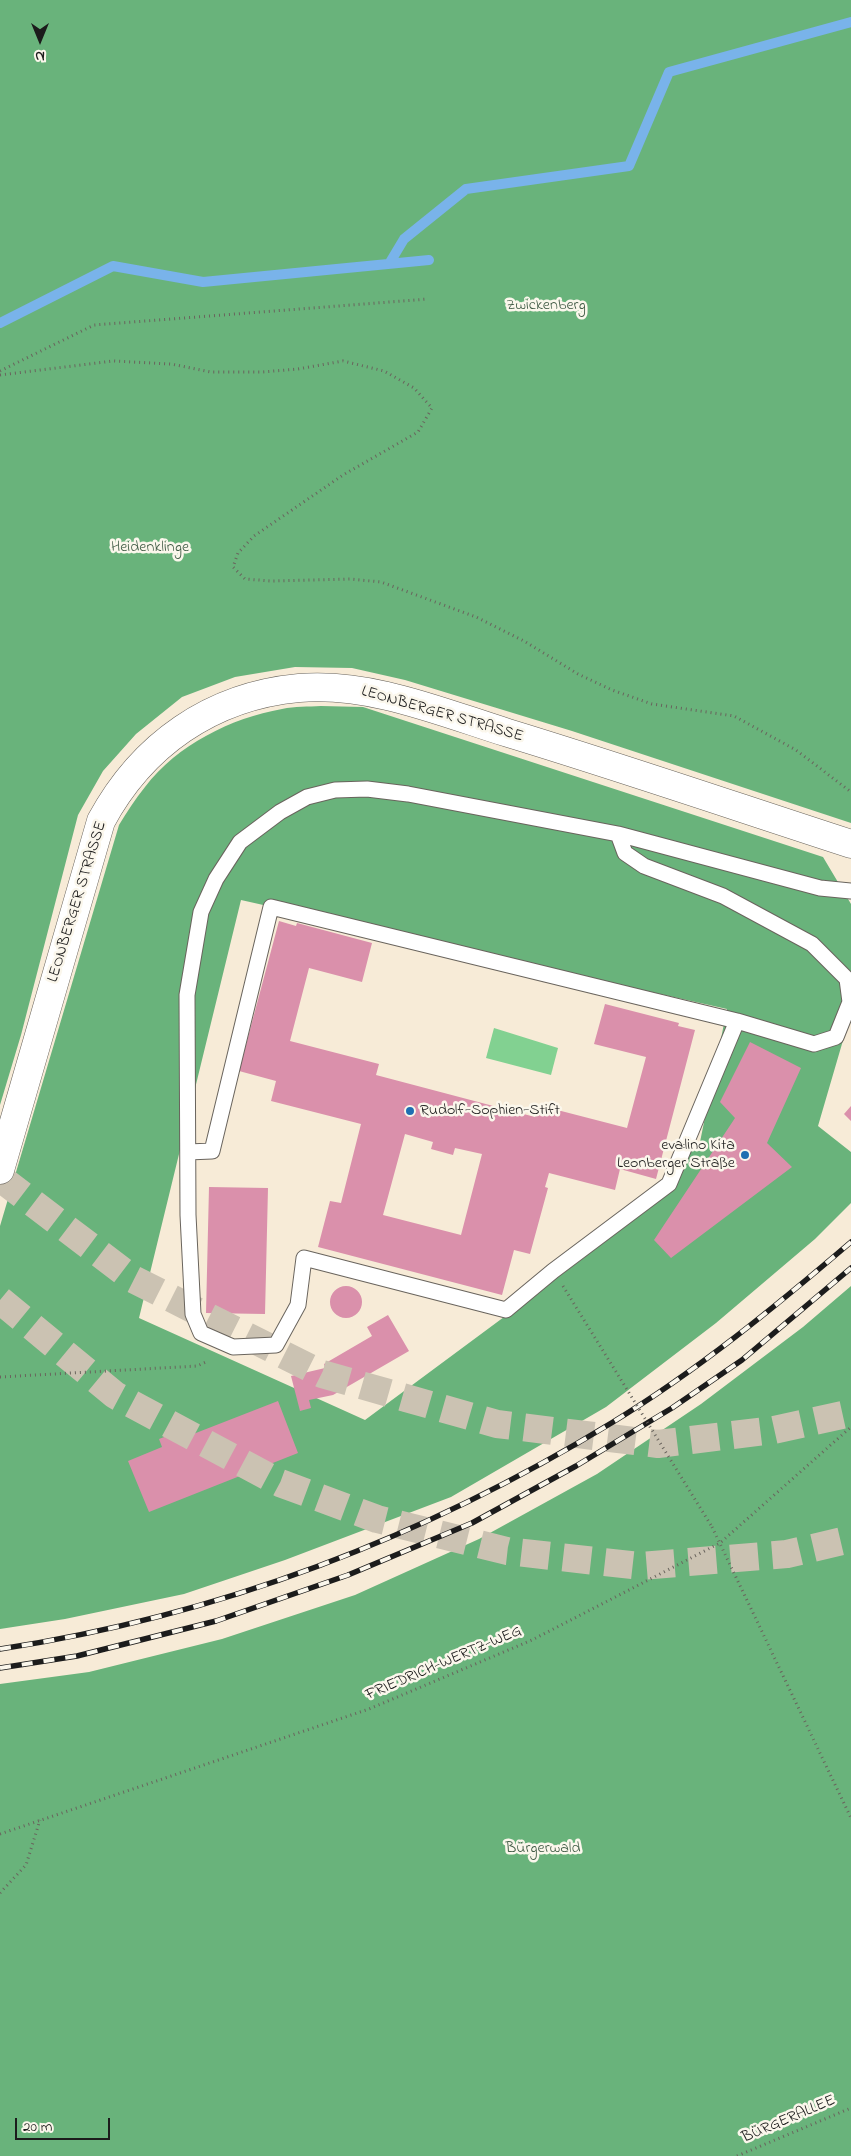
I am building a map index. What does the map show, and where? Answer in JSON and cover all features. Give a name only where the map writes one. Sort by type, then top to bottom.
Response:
[{"type":"street","name":"LEONBERGER STRASSE","points":[[0,1170],[101,821],[115,796],[141,763],[160,745],[187,725],[214,710],[264,695],[298,688],[328,688],[367,692],[417,705],[580,755],[851,844]]},
{"type":"lane","points":[[737,1021],[669,1184],[553,1271],[506,1310],[304,1258],[298,1305],[276,1345],[234,1347],[201,1333],[193,1314],[188,1215],[186,995],[201,912],[216,879],[240,842],[280,812],[307,797],[335,790],[367,789],[408,794],[618,834],[820,888],[851,891]]},
{"type":"lane","points":[[188,1152],[212,1151],[271,907],[737,1021],[814,1044],[836,1036],[850,1002],[847,979],[812,944],[723,896],[644,866],[625,853],[618,834]]},
{"type":"path","points":[[0,371],[94,325],[428,299]]},
{"type":"path","points":[[0,375],[114,361],[171,364],[211,372],[262,372],[298,369],[343,361],[384,371],[414,388],[432,408],[418,432],[343,475],[254,536],[238,553],[233,567],[245,579],[271,581],[350,579],[381,582],[476,617],[524,642],[578,674],[612,690],[652,704],[734,716],[796,750],[851,792]]},
{"type":"path","points":[[563,1286],[712,1527],[851,1818]]},
{"type":"path","points":[[0,1376],[197,1366]]},
{"type":"path","name":"FRIEDRICH-WERTZ-WEG","points":[[0,1834],[370,1709],[532,1640],[720,1543],[851,1427]]},
{"type":"path","points":[[0,1893],[26,1865],[40,1820]]},
{"type":"path","name":"BÜRGERALLEE","points":[[737,2156],[851,2108]]},
{"type":"green space","name":"Zwickenberg","points":[[0,0],[851,0],[851,823],[572,731],[405,680],[352,668],[295,667],[235,677],[182,697],[136,734],[103,771],[78,815],[21,1035],[0,1105]]},
{"type":"green space","points":[[292,707],[363,707],[823,857],[851,904],[851,1013],[818,1126],[851,1152],[851,1203],[815,1239],[716,1323],[606,1407],[451,1497],[285,1560],[184,1594],[65,1619],[0,1629],[0,1226],[119,825],[138,796],[158,772],[189,746],[225,727],[263,713]],"holes":[[[241,900],[727,1009],[700,1142],[585,1257],[365,1420],[139,1318]]]},
{"type":"green space","points":[[494,1028],[558,1048],[551,1075],[486,1058]]},
{"type":"green space","name":"Bürgerwald","points":[[851,1286],[851,2156],[0,2156],[0,1684],[89,1672],[222,1639],[355,1595],[479,1539],[597,1474],[701,1404],[803,1327]]},
{"type":"building","name":"Rudolf-Sophien-Stift","points":[[279,921],[296,926],[297,923],[372,943],[362,982],[309,968],[290,1041],[379,1064],[376,1075],[535,1117],[538,1105],[627,1128],[646,1057],[594,1044],[605,1004],[679,1023],[678,1026],[695,1030],[656,1179],[620,1169],[615,1190],[549,1173],[545,1187],[548,1188],[530,1254],[514,1250],[502,1295],[318,1247],[330,1201],[341,1203],[361,1124],[271,1101],[276,1081],[239,1071]],"holes":[[[405,1134],[433,1142],[431,1149],[453,1155],[455,1148],[482,1154],[461,1235],[383,1215]]]},
{"type":"building","name":"eva:lino Kita Leonberger Straße","points":[[750,1042],[801,1068],[767,1143],[792,1167],[671,1258],[654,1240],[735,1118],[720,1102]]},
{"type":"building","points":[[851,1106],[851,1121],[844,1114]]},
{"type":"building","points":[[209,1187],[268,1188],[265,1314],[206,1313]]},
{"type":"building","points":[[346,1286],[358,1290],[362,1302],[358,1314],[346,1318],[334,1314],[330,1302],[334,1290]]},
{"type":"building","points":[[388,1315],[409,1351],[333,1395],[309,1400],[311,1408],[300,1411],[291,1376],[325,1368],[324,1364],[372,1336],[367,1327]]},
{"type":"building","points":[[278,1401],[298,1453],[149,1512],[128,1461],[162,1447],[159,1439],[180,1431],[183,1438]]},
{"type":"waterway","points":[[389,264],[404,239],[466,189],[629,166],[669,72],[851,22]]},
{"type":"waterway","name":"Heidenklinge","points":[[0,323],[113,266],[203,282],[429,260]]},
{"type":"tunnel","points":[[0,1178],[133,1279],[322,1374],[497,1424],[658,1444],[774,1430],[851,1413]]},
{"type":"tunnel","points":[[0,1300],[115,1395],[280,1483],[377,1519],[507,1551],[640,1566],[787,1554],[851,1539]]},
{"type":"railway","points":[[0,1649],[81,1634],[161,1616],[240,1593],[318,1566],[394,1536],[469,1501],[542,1463],[645,1402],[735,1337],[851,1242]]},
{"type":"railway","points":[[0,1668],[77,1656],[216,1621],[348,1575],[472,1523],[576,1466],[672,1408],[742,1360],[851,1268]]},
{"type":"place","name":"Rudolf-Sophien-Stift","points":[[410,1111]]},
{"type":"place","name":"eva:lino Kita Leonberger Straße","points":[[745,1155]]}]
